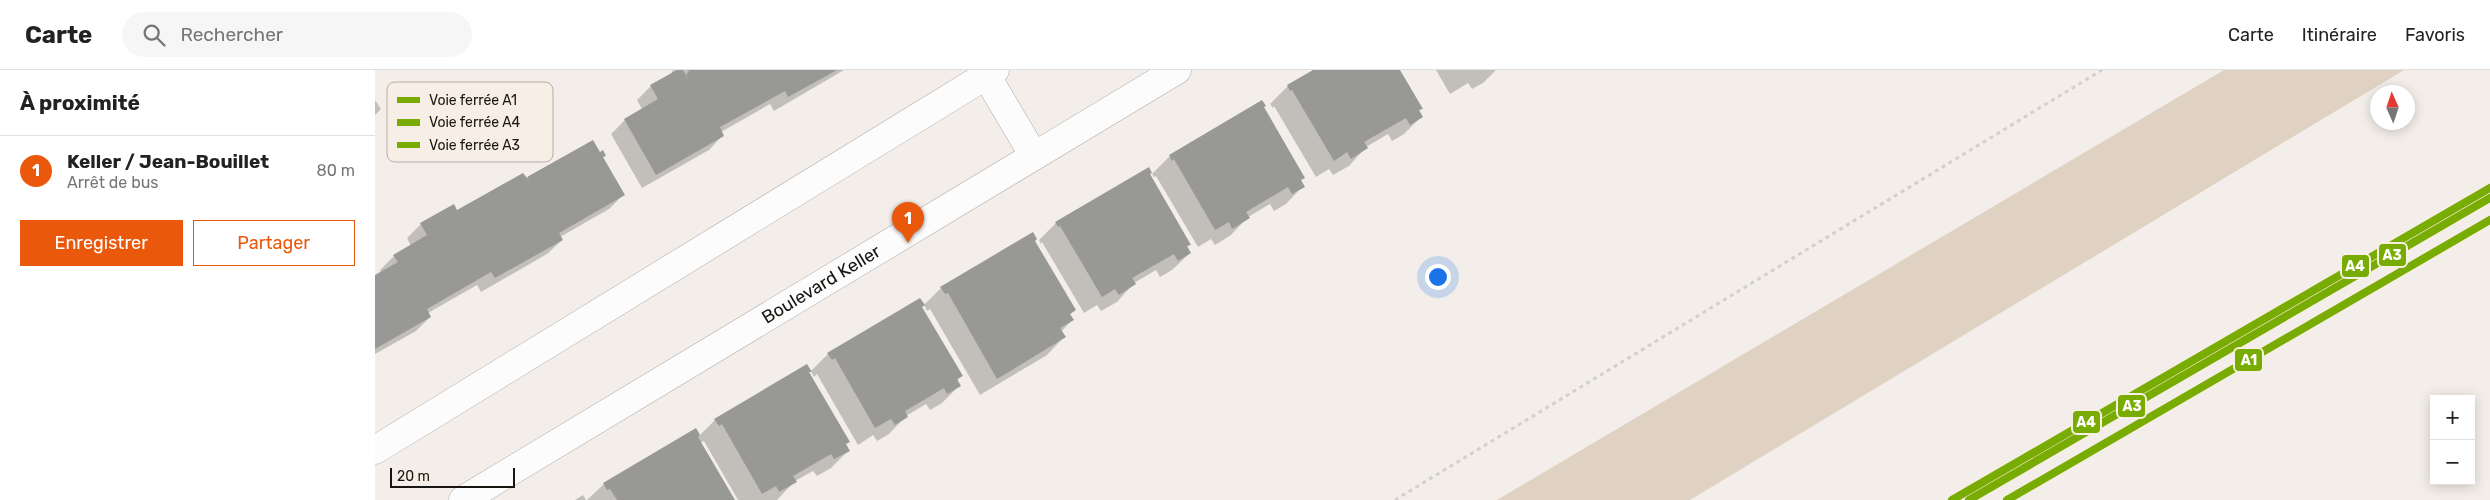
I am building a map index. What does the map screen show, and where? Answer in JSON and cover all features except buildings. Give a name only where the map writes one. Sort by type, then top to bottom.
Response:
[{"type":"street","name":"Boulevard Keller","points":[[463,500],[1177,70]]},
{"type":"street","points":[[375,450],[988,72],[1033,156]]},
{"type":"path","points":[[1395,500],[2102,70]]},
{"type":"shaded area","points":[[2224,70],[2404,70],[2379,85],[2370,85],[2370,90],[1690,500],[1497,500]]},
{"type":"rail line","name":"A4","points":[[1952,500],[2490,188]]},
{"type":"rail line","name":"A3","points":[[1969,500],[2490,198]]},
{"type":"rail line","name":"A1","points":[[2007,500],[2490,220]]},
{"type":"place","name":"Keller / Jean-Bouillet","points":[[908,243]]}]
